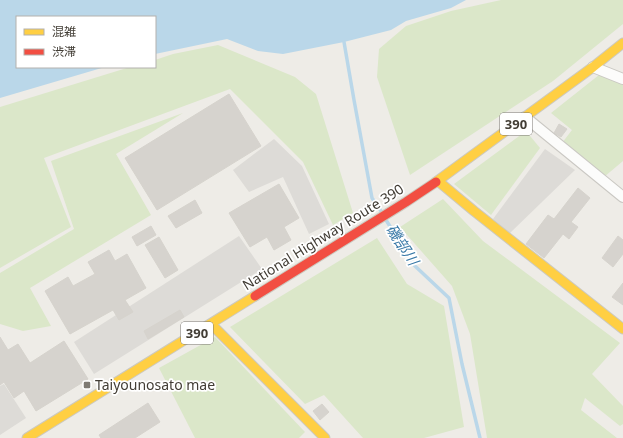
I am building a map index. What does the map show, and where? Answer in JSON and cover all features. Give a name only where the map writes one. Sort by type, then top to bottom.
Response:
[{"type":"main road","name":"National Highway Route 390","points":[[27,438],[367,227],[438,181],[593,67],[623,43]]},
{"type":"main road","points":[[438,181],[623,329]]},
{"type":"main road","points":[[211,324],[325,438]]},
{"type":"street","points":[[593,67],[623,79]]},
{"type":"street","points":[[525,117],[623,196]]},
{"type":"green space","points":[[501,0],[623,0],[623,24],[553,81],[410,175],[377,77],[379,49],[406,26],[451,11]]},
{"type":"green space","points":[[218,45],[295,77],[316,94],[353,213],[333,225],[303,162],[230,89],[44,158],[71,227],[0,268],[0,107],[127,68],[156,68],[156,60],[173,54]]},
{"type":"green space","points":[[599,75],[623,84],[623,161],[604,177],[562,143],[572,130],[551,113]]},
{"type":"green space","points":[[183,113],[116,154],[151,215],[30,288],[51,326],[23,331],[0,324],[0,273],[74,229],[51,161]]},
{"type":"green space","points":[[526,131],[540,148],[491,215],[454,184]]},
{"type":"green space","points":[[443,199],[483,241],[620,343],[592,374],[623,406],[623,424],[620,426],[585,398],[581,410],[617,438],[487,438],[470,334],[452,286],[400,227]]},
{"type":"green space","points":[[377,238],[407,284],[444,306],[464,427],[424,438],[363,438],[324,395],[305,404],[230,327]]},
{"type":"green space","points":[[215,337],[305,432],[299,438],[195,438],[159,368]]},
{"type":"shaded area","points":[[274,139],[302,166],[329,224],[309,234],[283,177],[249,192],[233,170]]},
{"type":"shaded area","points":[[545,149],[575,170],[510,233],[493,219]]},
{"type":"shaded area","points":[[239,236],[262,269],[94,374],[74,342]]},
{"type":"shaded area","points":[[4,384],[26,418],[0,435],[0,386]]},
{"type":"water","points":[[0,0],[466,0],[451,8],[406,21],[391,30],[344,42],[283,54],[258,51],[227,39],[156,54],[156,16],[16,16],[16,68],[102,68],[0,98]]},
{"type":"building","points":[[229,94],[261,146],[157,210],[125,158]]},
{"type":"building","points":[[559,124],[567,129],[561,137],[554,133]]},
{"type":"building","points":[[279,184],[299,218],[284,227],[291,240],[274,250],[267,237],[250,247],[229,213]]},
{"type":"building","points":[[578,188],[590,198],[571,222],[578,227],[569,239],[563,234],[544,258],[526,244],[548,215],[554,219]]},
{"type":"building","points":[[195,200],[202,213],[176,228],[168,216]]},
{"type":"building","points":[[151,226],[156,235],[137,246],[132,237]]},
{"type":"building","points":[[618,236],[623,240],[623,254],[613,267],[602,258]]},
{"type":"building","points":[[159,237],[178,270],[165,278],[145,245]]},
{"type":"building","points":[[109,250],[115,261],[127,254],[146,288],[125,300],[133,312],[119,320],[113,310],[70,334],[45,291],[68,277],[73,286],[95,274],[88,262]]},
{"type":"building","points":[[623,283],[623,305],[612,297]]},
{"type":"building","points":[[180,310],[184,317],[148,339],[144,331]]},
{"type":"building","points":[[0,337],[8,350],[18,344],[30,363],[64,341],[88,379],[36,411],[24,391],[14,398],[4,382],[0,385]]},
{"type":"building","points":[[148,403],[160,422],[135,438],[101,438],[99,435]]},
{"type":"building","points":[[322,404],[329,412],[320,420],[313,411]]},
{"type":"waterway","name":"磯部川","points":[[344,42],[372,198],[381,211]]},
{"type":"waterway","name":"磯部川","points":[[386,220],[415,266],[449,298],[462,364],[480,438]]},
{"type":"traffic: slow","points":[[436,182],[593,67],[623,43]]},
{"type":"traffic: slow","points":[[438,181],[623,329]]},
{"type":"traffic: slow","points":[[27,438],[255,296]]},
{"type":"traffic: slow","points":[[211,324],[325,438]]},
{"type":"traffic: jam","points":[[255,296],[436,182]]},
{"type":"place","name":"Taiyounosato mae","points":[[87,385]]}]
